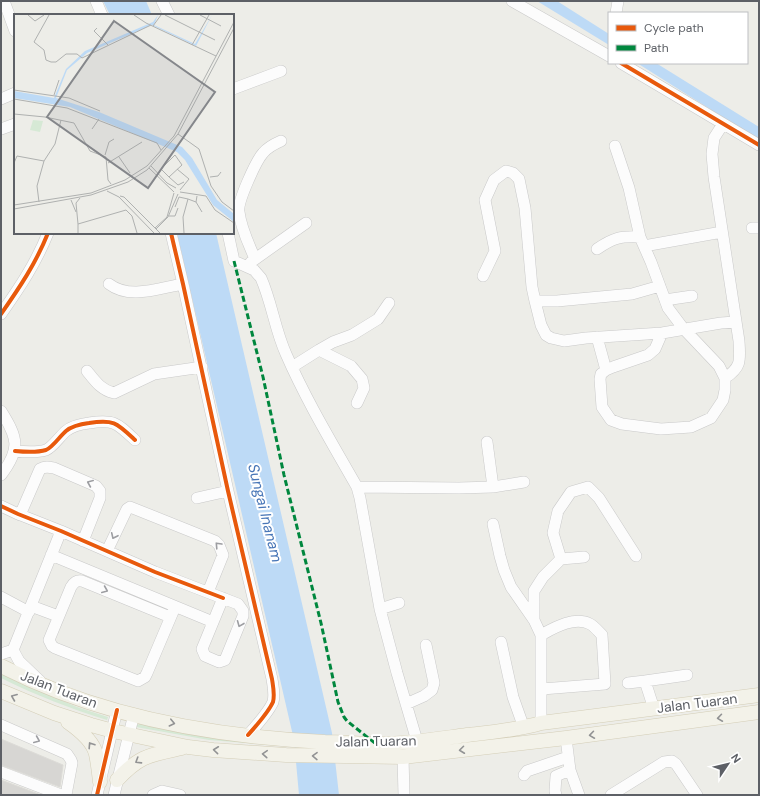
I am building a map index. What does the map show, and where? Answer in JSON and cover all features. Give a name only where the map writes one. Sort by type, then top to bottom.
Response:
[{"type":"main road","name":"Jalan Tuaran","points":[[1,666],[70,696],[117,710],[175,724],[211,731],[289,740],[376,744],[417,741],[524,728],[541,723],[759,695]]},
{"type":"main road","name":"Jalan Tuaran","points":[[1,691],[54,713],[91,725],[112,731],[188,746],[213,750],[344,757],[403,757],[566,738],[759,712]]},
{"type":"main road","points":[[654,709],[662,718],[683,716],[698,721]]},
{"type":"main road","points":[[54,713],[79,730],[89,740],[96,753],[99,789]]},
{"type":"main road","points":[[117,780],[137,761],[149,755],[188,746]]},
{"type":"street","points":[[4,1],[14,28]]},
{"type":"street","points":[[96,1],[102,14]]},
{"type":"street","points":[[162,1],[168,14]]},
{"type":"street","points":[[512,1],[608,55]]},
{"type":"street","points":[[616,12],[618,1]]},
{"type":"street","points":[[623,64],[759,145]]},
{"type":"street","points":[[234,90],[281,71]]},
{"type":"street","points":[[1,99],[14,93]]},
{"type":"street","points":[[1,129],[14,124]]},
{"type":"street","points":[[723,124],[714,138],[712,154],[714,177],[739,341],[740,362],[737,369],[725,378]]},
{"type":"street","points":[[255,259],[242,229],[238,210],[248,183],[262,154],[270,146],[281,141]]},
{"type":"street","points":[[615,146],[629,188],[642,242],[668,308],[683,328],[719,366],[725,378],[724,400],[711,418],[691,427],[661,429],[622,424],[611,420],[602,407],[600,379],[602,374],[606,370],[648,355],[655,349],[662,333]]},
{"type":"street","points":[[483,276],[495,251],[485,200],[494,180],[506,171],[513,173],[519,179],[525,208],[532,287],[541,325],[546,335],[551,338],[564,341],[597,337],[662,333],[683,328],[735,322]]},
{"type":"street","points":[[246,266],[306,223]]},
{"type":"street","points":[[597,249],[610,240],[627,236],[642,242],[722,232]]},
{"type":"street","points":[[2,311],[31,270],[48,234]]},
{"type":"street","points":[[171,234],[274,692],[273,702],[248,735]]},
{"type":"street","points":[[228,234],[234,261],[254,270],[261,278],[265,286],[281,342],[292,367],[317,417],[357,487],[380,608],[417,741]]},
{"type":"street","points":[[109,284],[116,289],[125,292],[138,292],[183,284]]},
{"type":"street","points":[[535,301],[558,301],[632,294],[660,286]]},
{"type":"street","points":[[665,300],[692,296]]},
{"type":"street","points":[[292,367],[332,342],[352,334],[378,319],[389,303]]},
{"type":"street","points":[[597,337],[606,370]]},
{"type":"street","points":[[319,350],[351,366],[362,379],[364,388],[357,403]]},
{"type":"street","points":[[87,371],[102,388],[114,393],[154,374],[202,367]]},
{"type":"street","points":[[1,411],[10,424],[14,436],[15,451],[1,475]]},
{"type":"street","points":[[15,451],[30,452],[47,450],[67,430],[80,424],[107,421],[120,426],[135,440]]},
{"type":"street","points":[[487,442],[493,487]]},
{"type":"street","points":[[20,515],[40,469],[43,467],[54,468],[96,486],[100,491],[100,498],[83,540]]},
{"type":"street","points":[[357,487],[493,487],[524,482]]},
{"type":"street","points":[[561,559],[554,533],[558,511],[571,492],[588,487],[599,498],[636,556]]},
{"type":"street","points":[[198,498],[228,491]]},
{"type":"street","points":[[1,506],[155,572],[208,592],[223,598],[238,604],[244,613],[225,660],[221,662],[205,656],[202,652],[223,598]]},
{"type":"street","points":[[107,551],[127,509],[130,507],[208,538],[215,541],[219,545],[223,555],[208,592]]},
{"type":"street","points":[[493,524],[500,556],[511,587],[534,620],[541,635],[541,723]]},
{"type":"street","points":[[1,654],[13,650],[61,531]]},
{"type":"street","points":[[51,555],[213,622]]},
{"type":"street","points":[[534,620],[534,591],[543,577],[561,559],[584,557]]},
{"type":"street","points":[[170,617],[82,581],[76,582],[71,587],[49,640],[52,646],[138,681],[145,677],[148,673],[174,607]]},
{"type":"street","points":[[1,597],[30,609],[58,616]]},
{"type":"street","points":[[380,608],[399,602]]},
{"type":"street","points":[[541,635],[553,628],[575,621],[589,624],[602,635],[605,684],[542,689]]},
{"type":"street","points":[[501,642],[513,697],[524,728]]},
{"type":"street","points":[[406,704],[424,696],[432,690],[434,683],[426,645]]},
{"type":"street","points":[[13,650],[19,661],[44,685]]},
{"type":"street","points":[[628,683],[645,682],[686,675]]},
{"type":"street","points":[[645,682],[654,709]]},
{"type":"street","points":[[99,789],[117,710]]},
{"type":"street","points":[[114,795],[134,714]]},
{"type":"street","points":[[1,725],[67,754],[72,763],[66,795]]},
{"type":"street","points":[[566,738],[570,770],[579,795]]},
{"type":"street","points":[[403,757],[404,795]]},
{"type":"street","points":[[524,775],[527,771],[568,757]]},
{"type":"street","points":[[611,795],[664,762],[672,761],[676,764],[696,795]]},
{"type":"street","points":[[556,795],[554,791],[556,776],[570,770]]},
{"type":"street","points":[[1,772],[61,795]]},
{"type":"street","points":[[153,795],[162,791],[180,795]]},
{"type":"green space","points":[[1,674],[77,707],[108,717],[107,720],[40,696],[1,678]]},
{"type":"green space","points":[[144,723],[282,744],[283,746],[209,740],[136,727],[136,725]]},
{"type":"water","points":[[103,1],[146,1],[152,14],[110,14]]},
{"type":"water","points":[[537,1],[557,1],[608,33],[608,44]]},
{"type":"water","points":[[639,64],[658,64],[759,127],[759,140]]},
{"type":"water","name":"Sungai Inanam","points":[[177,234],[216,234],[332,733],[339,795],[299,795],[294,740]]},
{"type":"building","points":[[1,739],[63,765],[60,787],[1,765]]},
{"type":"building","points":[[1,780],[41,795],[1,795]]},
{"type":"marked path","points":[[234,261],[263,377],[284,475],[321,623],[338,702],[347,721],[376,744]]},
{"type":"cycle path","points":[[623,64],[759,145]]},
{"type":"cycle path","points":[[1,314],[27,275],[48,234]]},
{"type":"cycle path","points":[[171,234],[228,491],[273,684],[273,702],[265,715],[248,735]]},
{"type":"cycle path","points":[[15,451],[34,452],[46,450],[71,428],[97,422],[110,422],[115,424],[135,440]]},
{"type":"cycle path","points":[[1,506],[155,572],[223,598]]},
{"type":"cycle path","points":[[97,795],[117,710]]}]
